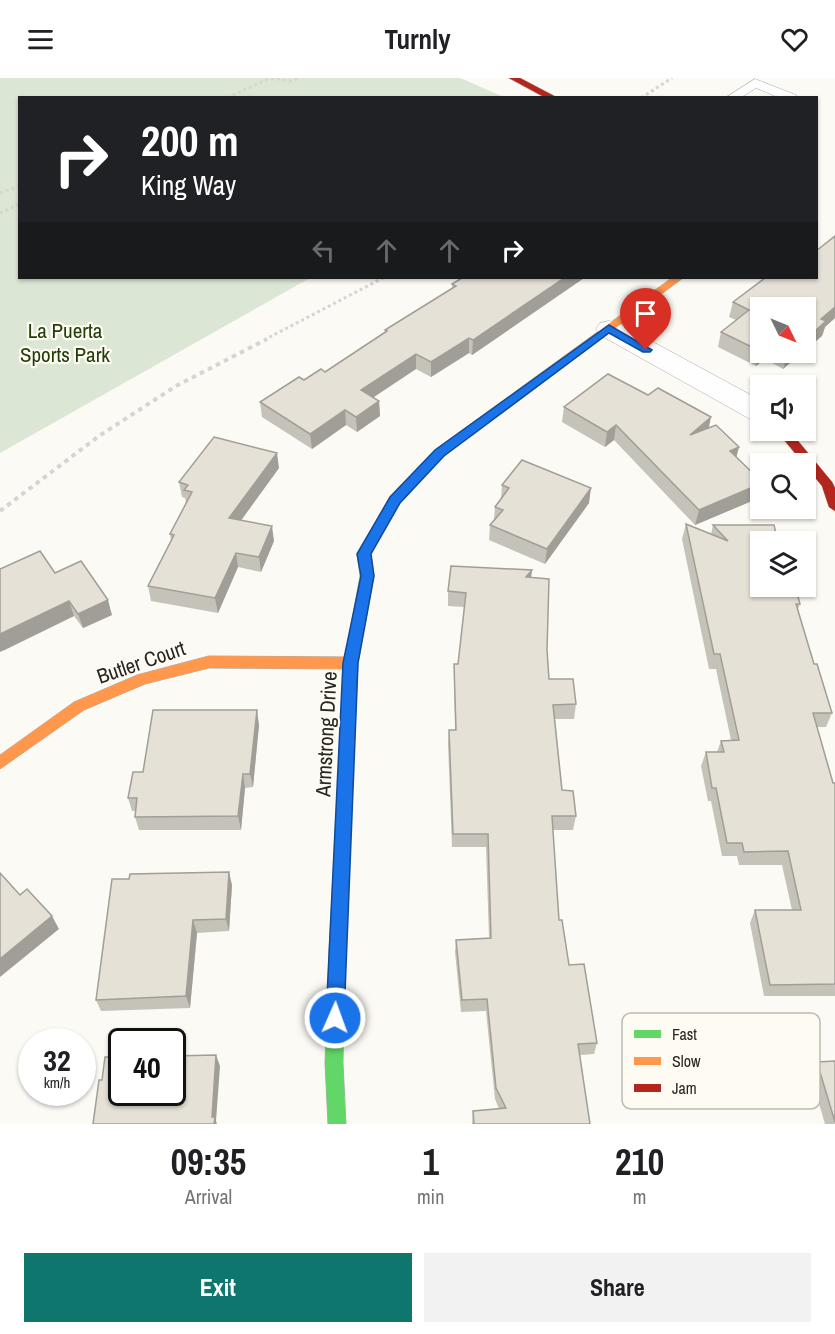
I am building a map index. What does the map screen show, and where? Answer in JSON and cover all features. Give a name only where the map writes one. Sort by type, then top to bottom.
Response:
[{"type":"street","points":[[513,78],[550,96]]},
{"type":"street","name":"Armstrong Drive","points":[[337,1124],[334,1062],[336,985],[351,663],[367,576],[364,554],[395,501],[439,453],[677,279]]},
{"type":"street","points":[[609,329],[750,407]]},
{"type":"street","points":[[791,441],[828,485],[835,507]]},
{"type":"street","name":"Butler Court","points":[[0,763],[78,706],[142,679],[209,662],[351,663]]},
{"type":"lane","points":[[734,96],[755,82],[787,96]]},
{"type":"path","points":[[231,96],[270,78],[291,81],[298,78]]},
{"type":"path","points":[[644,96],[672,78]]},
{"type":"path","points":[[0,193],[18,187]]},
{"type":"path","points":[[0,213],[18,205]]},
{"type":"path","points":[[0,511],[99,436],[176,386],[380,279]]},
{"type":"green space","name":"La Puerta Sports Park","points":[[0,78],[460,78],[502,96],[18,96],[18,279],[308,279],[0,453]]},
{"type":"building","points":[[835,236],[835,307],[821,319],[826,321],[816,330],[816,297],[750,297],[750,346],[721,332],[749,310],[733,302],[764,279],[818,279],[818,249]]},
{"type":"building","points":[[460,279],[563,279],[473,340],[469,338],[431,362],[416,354],[361,390],[379,401],[356,417],[345,410],[310,434],[260,402],[299,377],[304,380],[321,369],[325,372],[387,331],[385,330],[456,286],[452,284]]},
{"type":"building","points":[[608,374],[648,395],[658,388],[711,417],[690,435],[716,425],[739,447],[730,451],[750,470],[750,488],[699,510],[616,425],[607,432],[564,407]]},
{"type":"building","points":[[214,437],[277,453],[229,518],[272,526],[259,557],[236,553],[215,598],[148,586],[174,535],[170,534],[192,492],[184,490],[188,485],[179,482]]},
{"type":"building","points":[[522,460],[591,488],[547,549],[490,525],[503,510],[495,507],[509,488],[502,485]]},
{"type":"building","points":[[686,524],[728,541],[713,525],[774,525],[775,531],[750,531],[750,597],[798,597],[800,604],[796,604],[832,713],[813,713],[833,783],[835,783],[835,984],[770,985],[755,910],[801,910],[788,851],[744,852],[742,843],[727,843],[716,788],[712,788],[706,752],[724,752],[721,741],[739,740],[720,654],[714,654]]},
{"type":"building","points":[[40,551],[55,573],[81,561],[108,600],[78,614],[69,601],[0,634],[0,569]]},
{"type":"building","points":[[451,566],[532,570],[526,577],[549,579],[547,650],[549,679],[573,679],[576,704],[553,705],[562,790],[573,791],[576,816],[552,816],[559,920],[562,920],[569,965],[584,964],[597,1043],[578,1044],[590,1124],[474,1124],[473,1111],[506,1108],[496,1088],[487,999],[462,1000],[456,940],[491,938],[488,834],[453,834],[449,730],[456,730],[454,664],[458,664],[466,593],[448,591]]},
{"type":"building","points":[[153,710],[257,710],[250,774],[243,774],[238,816],[135,817],[137,798],[128,798],[133,772],[143,772]]},
{"type":"building","points":[[229,872],[226,919],[193,920],[186,996],[96,1000],[112,879],[129,879],[130,874]]},
{"type":"building","points":[[0,873],[20,895],[27,889],[52,916],[0,959]]},
{"type":"building","points":[[216,1055],[212,1117],[215,1117],[214,1124],[93,1124],[99,1080],[102,1080],[105,1057],[108,1057],[108,1106],[186,1106],[186,1056]]},
{"type":"building","points":[[835,1061],[835,1122],[820,1072],[820,1062]]},
{"type":"traffic: fast","points":[[337,1124],[334,1063],[337,952],[351,663],[367,576],[364,554],[369,545]]},
{"type":"traffic: slow","points":[[369,545],[395,500],[439,453],[677,279]]},
{"type":"traffic: slow","points":[[0,763],[79,706],[142,679],[209,662],[351,663]]},
{"type":"traffic: jam","points":[[513,78],[550,96]]},
{"type":"traffic: jam","points":[[791,441],[828,485],[835,507]]},
{"type":"route","points":[[335,1018],[351,663],[367,576],[364,554],[395,501],[439,453],[609,329],[646,350]]}]
